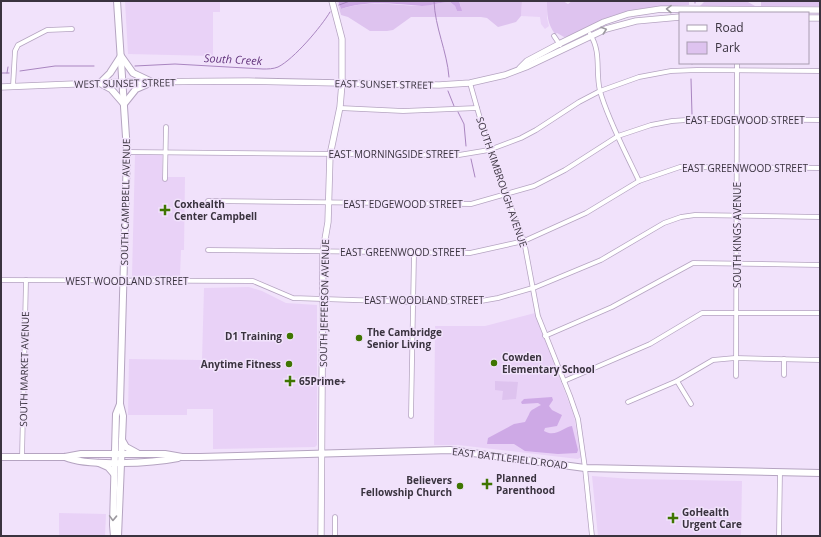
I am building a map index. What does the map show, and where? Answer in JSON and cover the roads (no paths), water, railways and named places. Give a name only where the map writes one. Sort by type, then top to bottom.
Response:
[{"type":"main road","name":"SOUTH CAMPBELL AVENUE","points":[[117,1],[126,152],[120,404],[123,416],[118,536]]},
{"type":"main road","name":"SOUTH JEFFERSON AVENUE","points":[[321,536],[323,251],[328,203],[330,155],[340,108],[342,83],[342,39],[332,1]]},
{"type":"main road","name":"EAST SUNSET STREET","points":[[518,69],[526,68],[562,50],[604,22],[628,14],[661,9],[820,10]]},
{"type":"main road","name":"EAST SUNSET STREET","points":[[248,81],[439,85],[470,83],[504,75],[518,69],[528,61],[559,44],[589,33],[636,21],[665,17],[679,17]]},
{"type":"main road","points":[[809,18],[820,18]]},
{"type":"main road","points":[[121,56],[133,73],[152,82],[136,89],[124,104],[111,89],[100,83],[110,73],[121,56]]},
{"type":"main road","name":"WEST SUNSET STREET","points":[[1,87],[123,82],[248,81]]},
{"type":"main road","name":"SOUTH CAMPBELL AVENUE","points":[[114,536],[116,418],[117,408],[120,404]]},
{"type":"main road","points":[[101,454],[107,451],[112,444],[116,418]]},
{"type":"main road","points":[[122,440],[126,447],[139,454]]},
{"type":"main road","name":"EAST BATTLEFIELD ROAD","points":[[182,457],[450,450],[585,468],[820,473]]},
{"type":"main road","points":[[1,457],[65,457],[81,454],[165,454],[182,457]]},
{"type":"main road","points":[[65,457],[77,461],[95,462],[164,461],[182,457]]},
{"type":"main road","points":[[120,506],[126,470],[130,464],[138,461]]},
{"type":"main road","points":[[95,462],[108,467],[114,474]]},
{"type":"street","points":[[13,86],[16,49],[20,44],[47,30],[72,30]]},
{"type":"street","points":[[589,33],[598,56],[600,91],[618,136],[639,181]]},
{"type":"street","points":[[554,36],[562,50]]},
{"type":"street","name":"SOUTH KINGS AVENUE","points":[[736,376],[737,64]]},
{"type":"street","name":"EAST MORNINGSIDE STREET","points":[[126,152],[444,156],[489,150],[536,130],[579,102],[600,91],[639,77],[671,71],[820,71]]},
{"type":"street","name":"SOUTH KIMBROUGH AVENUE","points":[[470,83],[489,150],[524,241],[538,316],[578,419],[592,536]]},
{"type":"street","points":[[340,108],[403,111],[477,108]]},
{"type":"street","name":"EAST EDGEWOOD STREET","points":[[208,201],[471,204],[534,186],[618,136],[651,125],[672,121],[738,119],[820,120]]},
{"type":"street","points":[[165,179],[166,127]]},
{"type":"street","name":"EAST GREENWOOD STREET","points":[[208,250],[470,253],[524,241],[586,213],[639,181],[680,167],[820,168]]},
{"type":"street","name":"EAST WOODLAND STREET","points":[[253,281],[293,298],[413,302],[481,301],[533,288],[601,260],[651,230],[681,217],[695,215],[820,217]]},
{"type":"street","points":[[411,416],[414,253]]},
{"type":"street","points":[[545,336],[612,307],[693,263],[820,265]]},
{"type":"street","name":"WEST WOODLAND STREET","points":[[1,280],[253,281]]},
{"type":"street","name":"SOUTH MARKET AVENUE","points":[[22,457],[26,280]]},
{"type":"street","points":[[564,381],[650,344],[695,315],[711,312],[820,313]]},
{"type":"street","points":[[628,402],[677,381],[713,360],[736,358],[820,360]]},
{"type":"street","points":[[784,360],[784,375]]},
{"type":"street","points":[[677,381],[691,404]]},
{"type":"street","points":[[779,536],[780,472]]},
{"type":"street","points":[[335,517],[335,536]]},
{"type":"waterway","name":"South Creek","points":[[339,5],[350,1]]},
{"type":"waterway","points":[[434,1],[436,21],[446,58],[449,77]]},
{"type":"waterway","name":"South Creek","points":[[135,66],[175,64],[263,69],[276,68],[299,50],[314,34],[330,12]]},
{"type":"waterway","name":"South Creek","points":[[20,71],[55,66],[94,66]]},
{"type":"waterway","name":"South Creek","points":[[7,73],[8,67]]},
{"type":"waterway","name":"South Creek","points":[[1,73],[9,73]]},
{"type":"waterway","points":[[691,79],[692,114]]},
{"type":"waterway","points":[[448,91],[454,106]]},
{"type":"waterway","points":[[458,112],[464,124],[466,146]]},
{"type":"waterway","points":[[471,159],[475,177]]},
{"type":"place","name":"Coxhealth Center Campbell","points":[[165,210]]},
{"type":"place","name":"D1 Training","points":[[290,336]]},
{"type":"place","name":"The Cambridge Senior Living","points":[[359,338]]},
{"type":"place","name":"Cowden Elementary School","points":[[494,363]]},
{"type":"place","name":"Anytime Fitness","points":[[289,364]]},
{"type":"place","name":"65Prime+","points":[[290,381]]},
{"type":"place","name":"Planned Parenthood","points":[[487,484]]},
{"type":"place","name":"Believers Fellowship Church","points":[[460,486]]},
{"type":"place","name":"GoHealth Urgent Care","points":[[673,518]]}]
